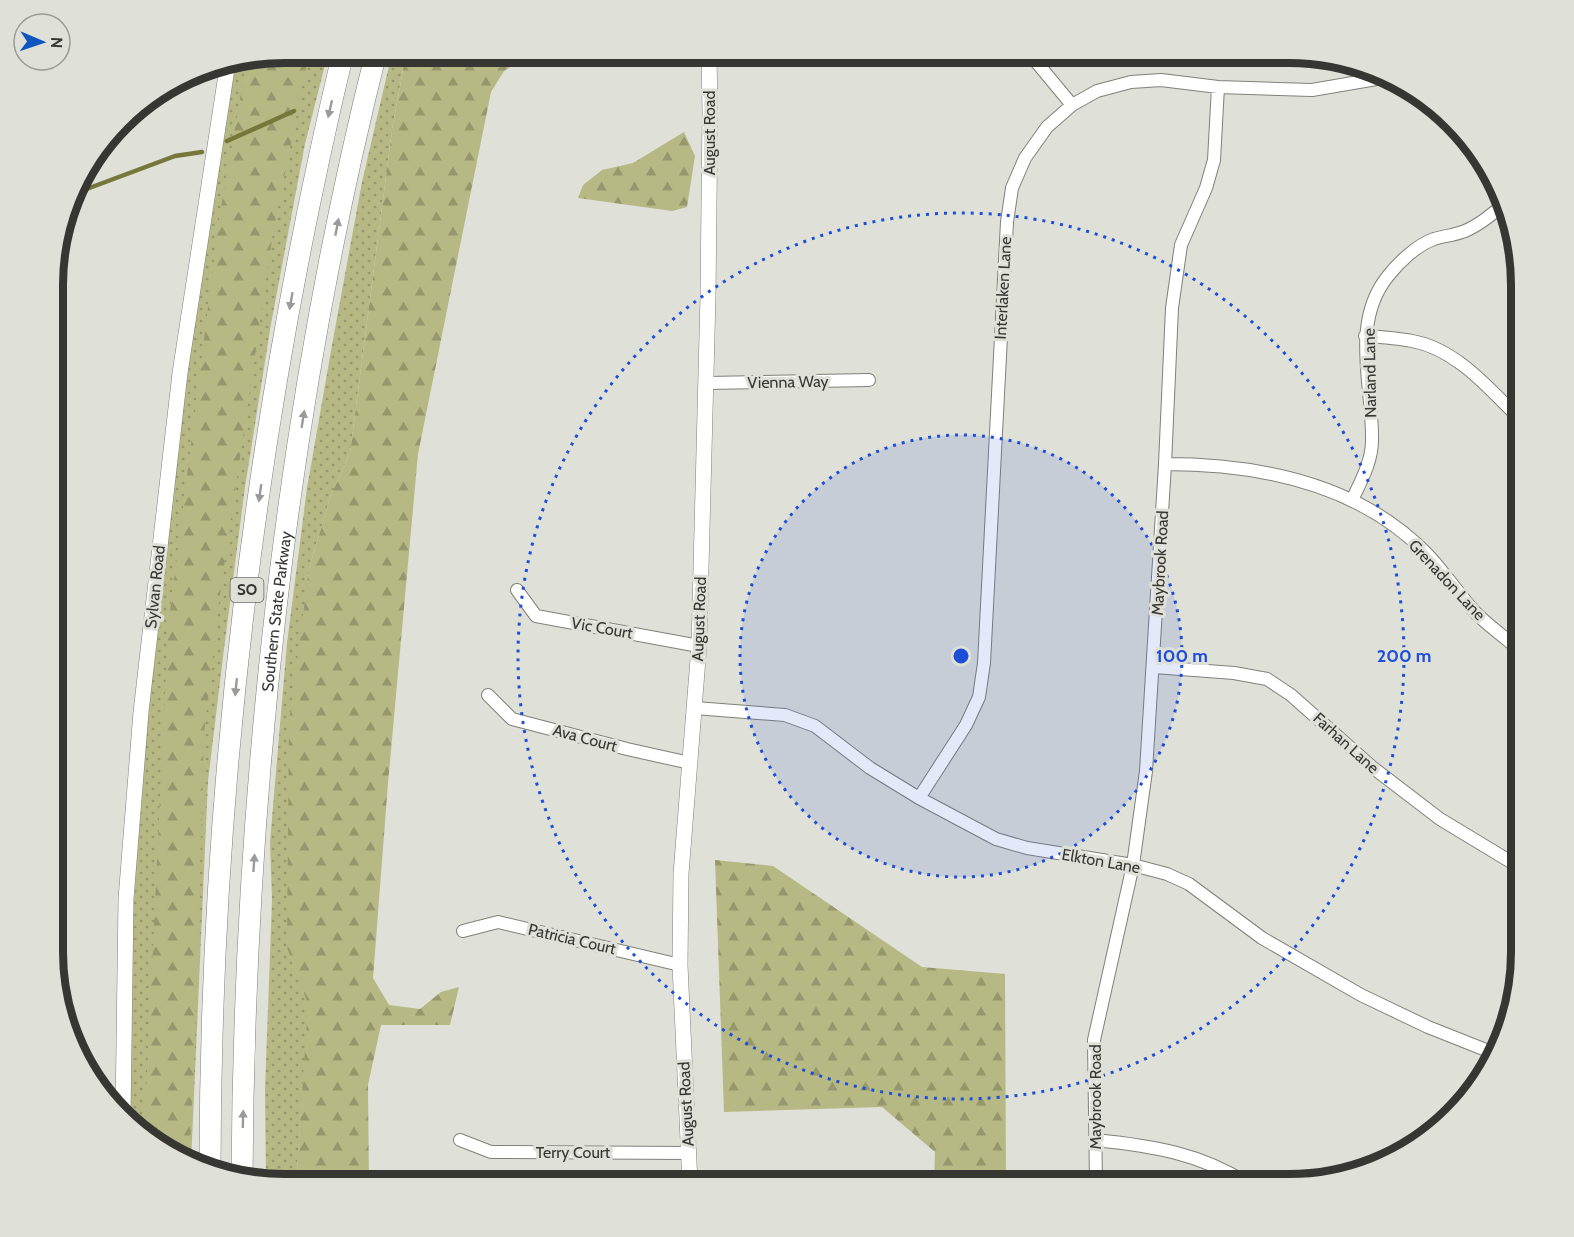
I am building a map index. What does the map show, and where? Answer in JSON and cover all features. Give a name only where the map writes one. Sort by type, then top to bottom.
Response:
[{"type":"highway","name":"Southern State Parkway","points":[[210,1161],[213,1020],[222,861],[234,712],[251,555],[293,290],[311,193],[341,63]]},
{"type":"highway","name":"Southern State Parkway","points":[[242,1170],[250,922],[262,754],[279,588],[321,310],[353,146],[373,63]]},
{"type":"street","name":"August Road","points":[[690,1174],[680,965],[681,874],[699,646],[706,383],[709,63]]},
{"type":"street","points":[[1037,63],[1072,105]]},
{"type":"street","name":"Sylvan Road","points":[[123,1104],[126,899],[141,712],[178,384],[227,71]]},
{"type":"street","name":"Interlaken Lane","points":[[919,798],[966,725],[979,697],[984,663],[1007,222],[1012,188],[1025,158],[1047,128],[1072,105],[1097,91],[1131,82],[1161,80],[1218,87],[1312,90],[1373,80]]},
{"type":"street","name":"Maybrook Road","points":[[1096,1174],[1094,1040],[1133,865],[1146,771],[1154,667],[1172,308],[1181,246],[1206,188],[1214,160],[1218,87]]},
{"type":"street","name":"Narland Lane","points":[[1352,500],[1366,471],[1372,442],[1365,336],[1372,301],[1387,276],[1410,254],[1432,240],[1466,231],[1497,210]]},
{"type":"street","points":[[1365,336],[1414,341],[1442,351],[1468,369],[1511,410]]},
{"type":"street","name":"Vienna Way","points":[[706,383],[869,380]]},
{"type":"street","name":"Grenadon Lane","points":[[1165,464],[1206,464],[1269,472],[1352,500],[1392,525],[1426,554],[1475,613],[1511,643]]},
{"type":"street","name":"Vic Court","points":[[517,590],[536,616],[699,646]]},
{"type":"street","name":"Farhan Lane","points":[[1154,667],[1234,673],[1267,679],[1291,695],[1372,767],[1440,819],[1511,862]]},
{"type":"street","name":"Ava Court","points":[[488,695],[512,719],[690,763]]},
{"type":"street","name":"Elkton Lane","points":[[695,708],[785,715],[815,726],[870,768],[919,798],[996,839],[1027,848],[1133,865],[1167,874],[1189,884],[1262,938],[1361,995],[1428,1027],[1488,1051]]},
{"type":"street","name":"Patricia Court","points":[[463,930],[498,922],[680,965]]},
{"type":"street","name":"Terry Court","points":[[460,1140],[491,1152],[689,1153]]},
{"type":"street","points":[[1096,1140],[1149,1145],[1192,1156],[1232,1174]]},
{"type":"green space","points":[[271,63],[325,63],[305,144],[271,324],[245,487],[224,649],[208,781],[191,1153],[162,1137],[129,1110],[133,915],[146,722],[182,403],[235,69]]},
{"type":"green space","points":[[271,63],[307,63],[273,233],[220,593],[204,734],[190,1152],[162,1137],[145,1124],[168,628],[219,219],[246,66]]},
{"type":"green space","points":[[390,63],[404,63],[392,130],[350,453],[331,495],[309,569],[287,948],[309,1004],[297,1174],[271,1174],[266,1173],[265,1090],[272,900],[270,842],[287,643],[307,488],[362,182]]},
{"type":"green space","points":[[404,63],[516,63],[504,71],[491,92],[418,454],[373,978],[389,1005],[420,1009],[441,992],[459,987],[450,1025],[381,1025],[368,1085],[369,1174],[297,1174],[308,1004],[287,948],[289,722],[309,569],[331,495],[350,453],[392,130]]},
{"type":"green space","points":[[684,132],[695,156],[687,207],[672,211],[578,198],[583,185],[602,170],[633,163]]},
{"type":"green space","points":[[715,860],[773,866],[922,967],[1005,974],[1006,1174],[934,1174],[935,1152],[882,1107],[724,1112]]},
{"type":"waterway","points":[[227,141],[294,111]]},
{"type":"waterway","points":[[85,190],[175,156],[202,152]]}]
